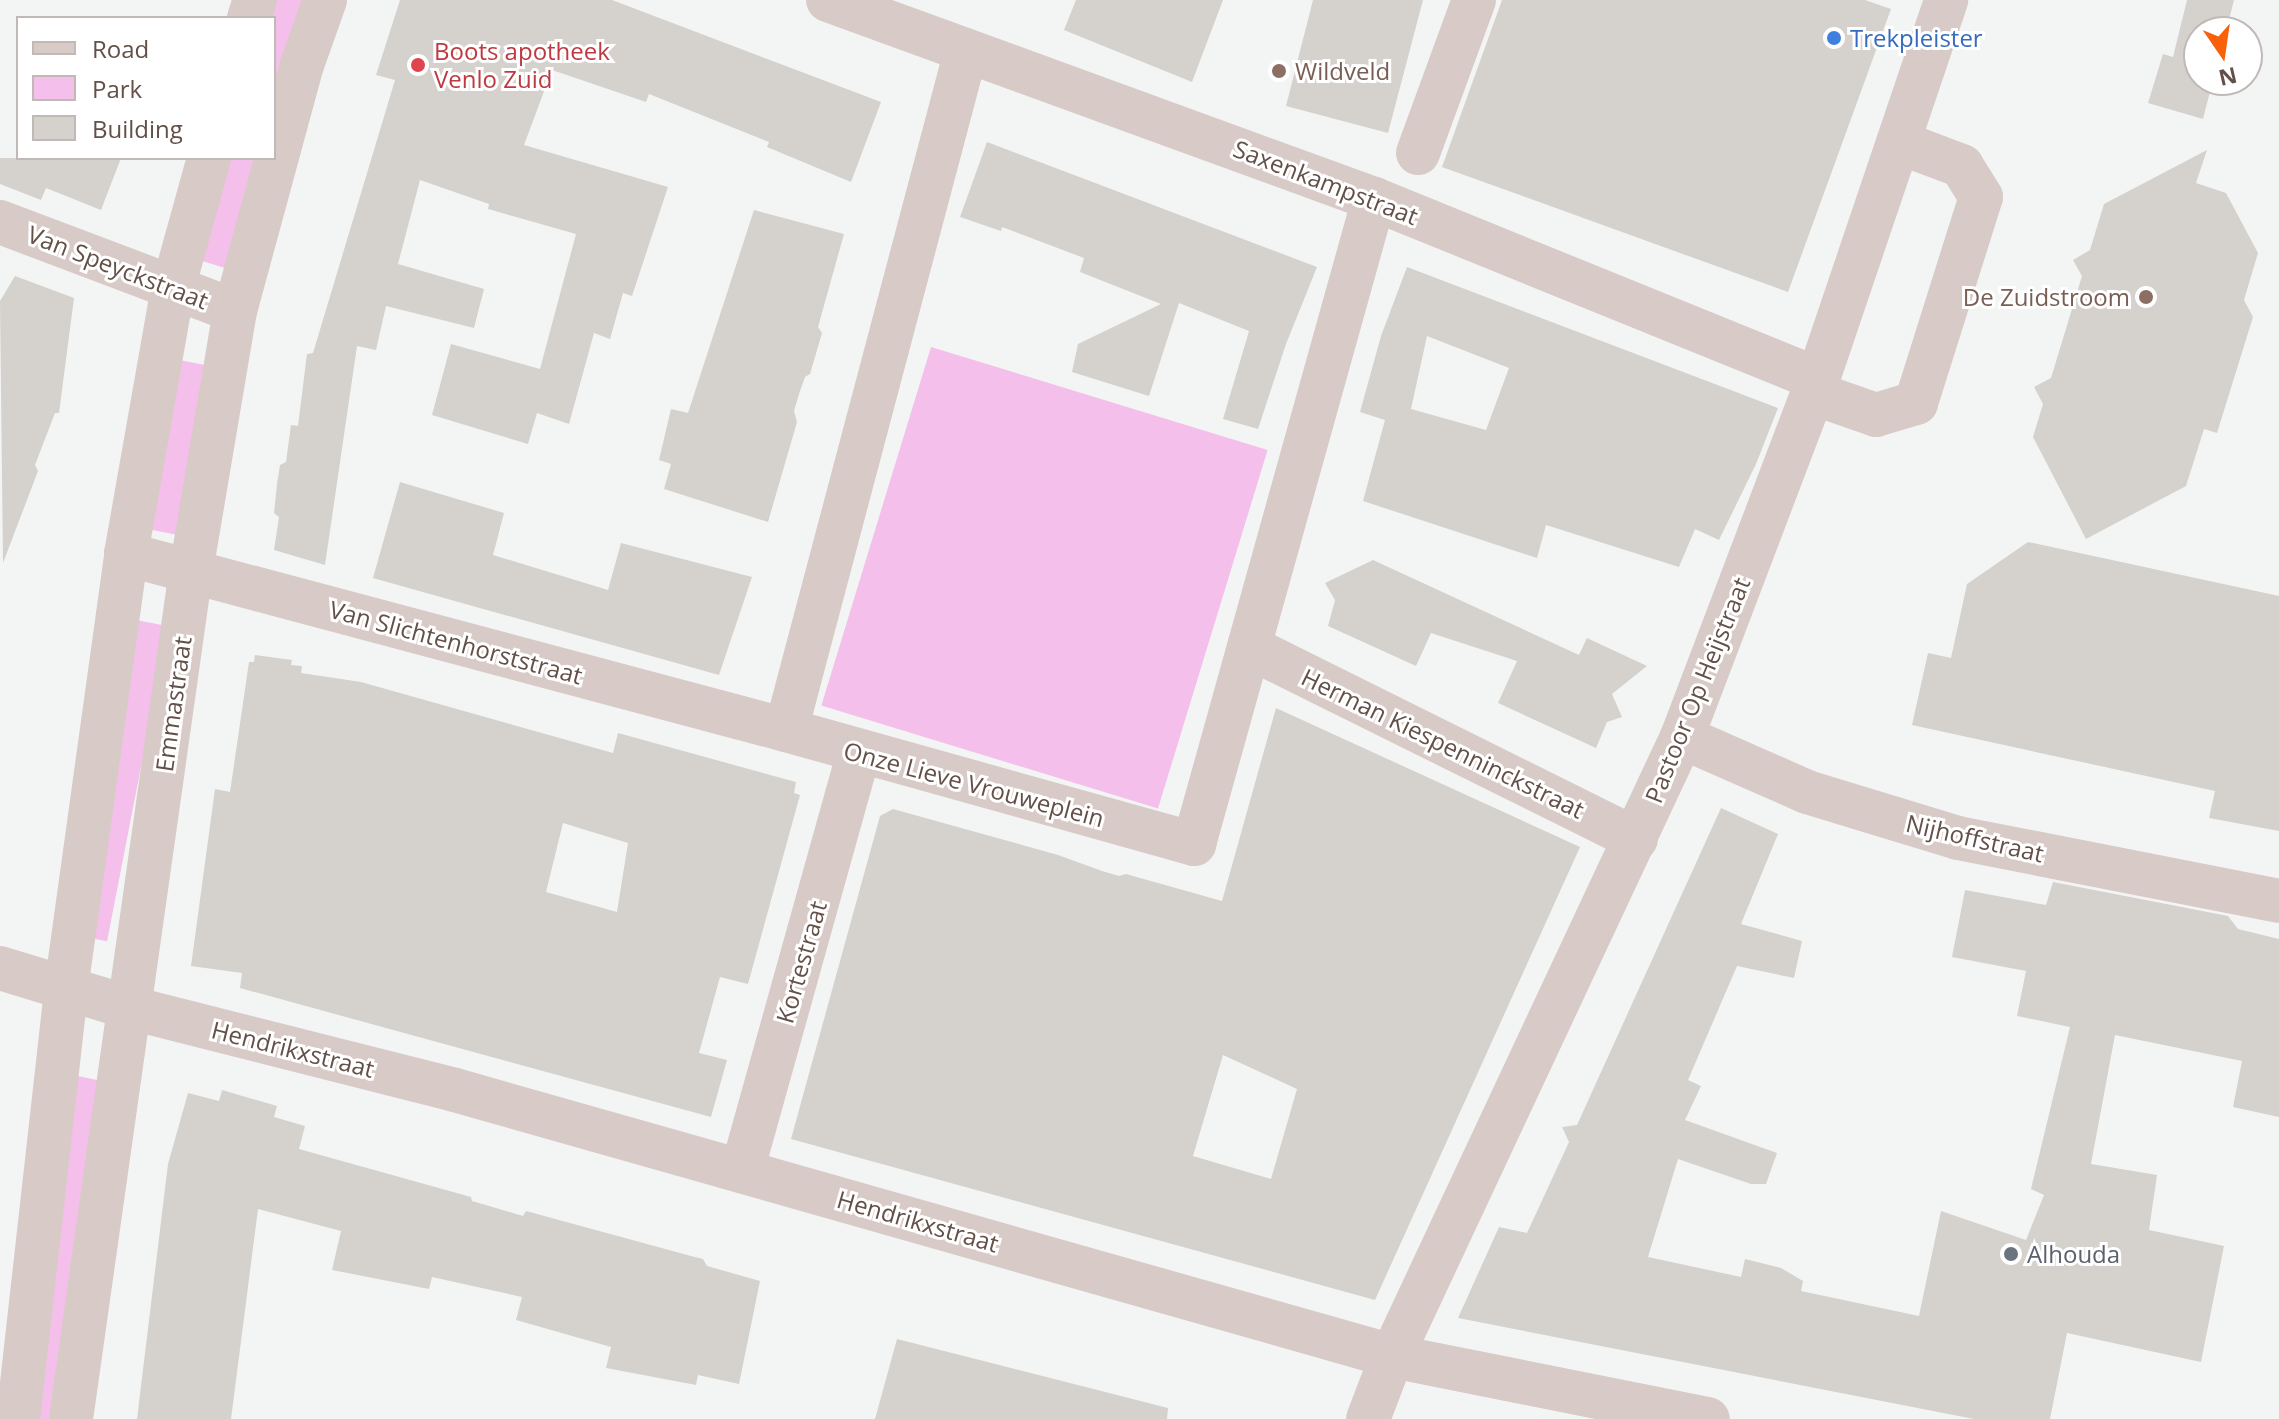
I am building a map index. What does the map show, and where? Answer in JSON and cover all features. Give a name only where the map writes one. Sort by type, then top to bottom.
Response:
[{"type":"street","name":"Emmastraat","points":[[71,1419],[191,571],[235,311],[302,65],[325,0]]},
{"type":"street","name":"Saxenkampstraat","points":[[828,0],[1374,199],[1816,386],[1876,415],[1916,403],[1981,197],[1962,166],[1898,142]]},
{"type":"street","points":[[1418,153],[1474,0]]},
{"type":"street","name":"Pastoor Op Heijstraat","points":[[1368,1419],[1392,1356],[1682,737],[1816,386],[1946,0]]},
{"type":"street","points":[[786,730],[966,51]]},
{"type":"street","points":[[18,1419],[66,989],[126,554],[173,288],[208,160]]},
{"type":"street","name":"Onze Lieve Vrouweplein","points":[[786,730],[859,753],[1194,844],[1374,199]]},
{"type":"street","name":"Van Speyckstraat","points":[[0,222],[235,311]]},
{"type":"street","name":"Van Slichtenhorststraat","points":[[126,554],[786,730]]},
{"type":"street","name":"Herman Kiespenninckstraat","points":[[1249,647],[1636,839]]},
{"type":"street","name":"Nijhoffstraat","points":[[1682,737],[1807,792],[1958,838],[2279,901]]},
{"type":"street","name":"Kortestraat","points":[[742,1171],[859,753]]},
{"type":"street","name":"Hendrikxstraat","points":[[0,968],[131,1008],[455,1090],[1392,1356],[1708,1419]]},
{"type":"green space","points":[[271,0],[311,0],[276,111],[276,16],[267,16]]},
{"type":"green space","points":[[226,160],[260,160],[228,269],[199,260]]},
{"type":"green space","points":[[931,347],[1268,450],[1158,809],[821,706]]},
{"type":"green space","points":[[174,359],[210,366],[178,535],[141,528]]},
{"type":"green space","points":[[131,619],[168,626],[107,941],[70,934]]},
{"type":"green space","points":[[68,1074],[107,1082],[59,1419],[29,1419]]},
{"type":"building","points":[[400,0],[612,0],[881,102],[851,182],[767,147],[769,142],[649,94],[646,102],[552,70],[524,145],[668,187],[632,296],[623,293],[610,339],[594,333],[569,424],[537,413],[528,444],[432,415],[451,344],[540,369],[576,234],[488,209],[489,204],[420,180],[398,264],[484,289],[474,328],[386,306],[376,350],[357,346],[325,565],[274,550],[279,517],[274,513],[277,484],[280,465],[286,462],[291,425],[298,426],[307,354],[313,353],[395,80],[376,75]]},
{"type":"building","points":[[1076,0],[1223,0],[1192,82],[1064,30]]},
{"type":"building","points":[[1313,0],[1423,0],[1388,133],[1286,106]]},
{"type":"building","points":[[1502,0],[1865,0],[1891,9],[1788,292],[1442,167]]},
{"type":"building","points":[[2187,0],[2234,0],[2230,16],[2183,16]]},
{"type":"building","points":[[2183,16],[2183,96],[2209,96],[2203,119],[2148,103],[2163,54],[2173,57]]},
{"type":"building","points":[[987,142],[1317,267],[1286,344],[1258,429],[1223,419],[1249,331],[1179,303],[1149,396],[1072,372],[1078,344],[1161,304],[1080,272],[1084,258],[1002,227],[1001,231],[960,217]]},
{"type":"building","points":[[2207,150],[2196,183],[2226,193],[2258,253],[2244,300],[2253,317],[2217,433],[2204,429],[2186,486],[2086,539],[2033,437],[2043,404],[2034,387],[2051,378],[2082,276],[2073,260],[2090,250],[2104,204]]},
{"type":"building","points":[[0,158],[120,160],[101,210],[46,188],[41,200],[0,184]]},
{"type":"building","points":[[754,210],[844,234],[818,327],[822,333],[810,374],[805,377],[794,411],[797,422],[768,522],[664,489],[671,464],[659,460],[671,409],[688,413]]},
{"type":"building","points":[[1407,267],[1778,408],[1756,464],[1719,540],[1695,529],[1679,567],[1546,525],[1537,558],[1363,501],[1385,420],[1360,412],[1381,336]],"holes":[[[1427,336],[1509,368],[1486,430],[1411,409]]]},
{"type":"building","points":[[15,276],[74,298],[59,413],[55,413],[35,465],[38,471],[3,563],[0,301]]},
{"type":"building","points":[[400,482],[504,513],[493,555],[608,590],[621,543],[752,577],[719,675],[373,578]]},
{"type":"building","points":[[2028,542],[2279,596],[2279,831],[2209,818],[2215,791],[1912,725],[1928,653],[1951,658],[1967,584]]},
{"type":"building","points":[[1373,560],[1579,655],[1587,638],[1647,666],[1612,694],[1622,717],[1607,722],[1596,748],[1498,703],[1517,661],[1431,633],[1416,666],[1328,626],[1335,600],[1325,583]]},
{"type":"building","points":[[255,655],[292,660],[291,665],[302,666],[301,673],[361,682],[613,753],[618,733],[796,782],[794,793],[800,795],[748,984],[720,977],[699,1053],[727,1060],[711,1117],[240,988],[242,973],[191,966],[215,789],[230,792],[249,662],[254,662]],"holes":[[[563,823],[628,843],[617,912],[546,892]]]},
{"type":"building","points":[[1276,708],[1580,847],[1375,1300],[791,1139],[880,816],[893,809],[1058,855],[1119,876],[1126,874],[1222,901]],"holes":[[[1223,1055],[1297,1089],[1271,1179],[1193,1156]]]},
{"type":"building","points":[[1721,808],[1778,834],[1741,924],[1802,941],[1794,978],[1737,966],[1688,1080],[1701,1086],[1685,1120],[1777,1153],[1766,1184],[1751,1184],[1678,1159],[1648,1257],[1741,1277],[1745,1259],[1781,1268],[1803,1281],[1801,1291],[1919,1316],[1941,1211],[2026,1240],[2044,1195],[2031,1189],[2070,1027],[2017,1016],[2026,971],[1952,957],[1965,890],[2046,905],[2053,882],[2228,916],[2238,929],[2279,939],[2279,1117],[2233,1107],[2242,1061],[2115,1035],[2091,1164],[2157,1175],[2149,1230],[2224,1246],[2201,1362],[2067,1333],[2050,1419],[1974,1419],[1458,1318],[1499,1227],[1527,1233],[1569,1142],[1562,1127],[1577,1125]]},
{"type":"building","points":[[222,1090],[277,1106],[274,1117],[305,1126],[299,1149],[471,1197],[472,1201],[523,1216],[526,1211],[703,1259],[707,1266],[760,1281],[739,1384],[698,1375],[696,1385],[606,1368],[611,1347],[516,1320],[522,1297],[432,1277],[429,1289],[332,1270],[341,1231],[258,1209],[231,1419],[137,1419],[168,1164],[188,1093],[219,1101]]},
{"type":"building","points":[[897,1339],[1168,1408],[1167,1419],[875,1419]]},
{"type":"place","name":"Trekpleister","points":[[1834,38]]},
{"type":"place","name":"Boots apotheek Venlo Zuid","points":[[418,65]]},
{"type":"place","name":"Wildveld","points":[[1279,71]]},
{"type":"place","name":"De Zuidstroom","points":[[2146,297]]},
{"type":"place","name":"Alhouda","points":[[2011,1254]]}]
